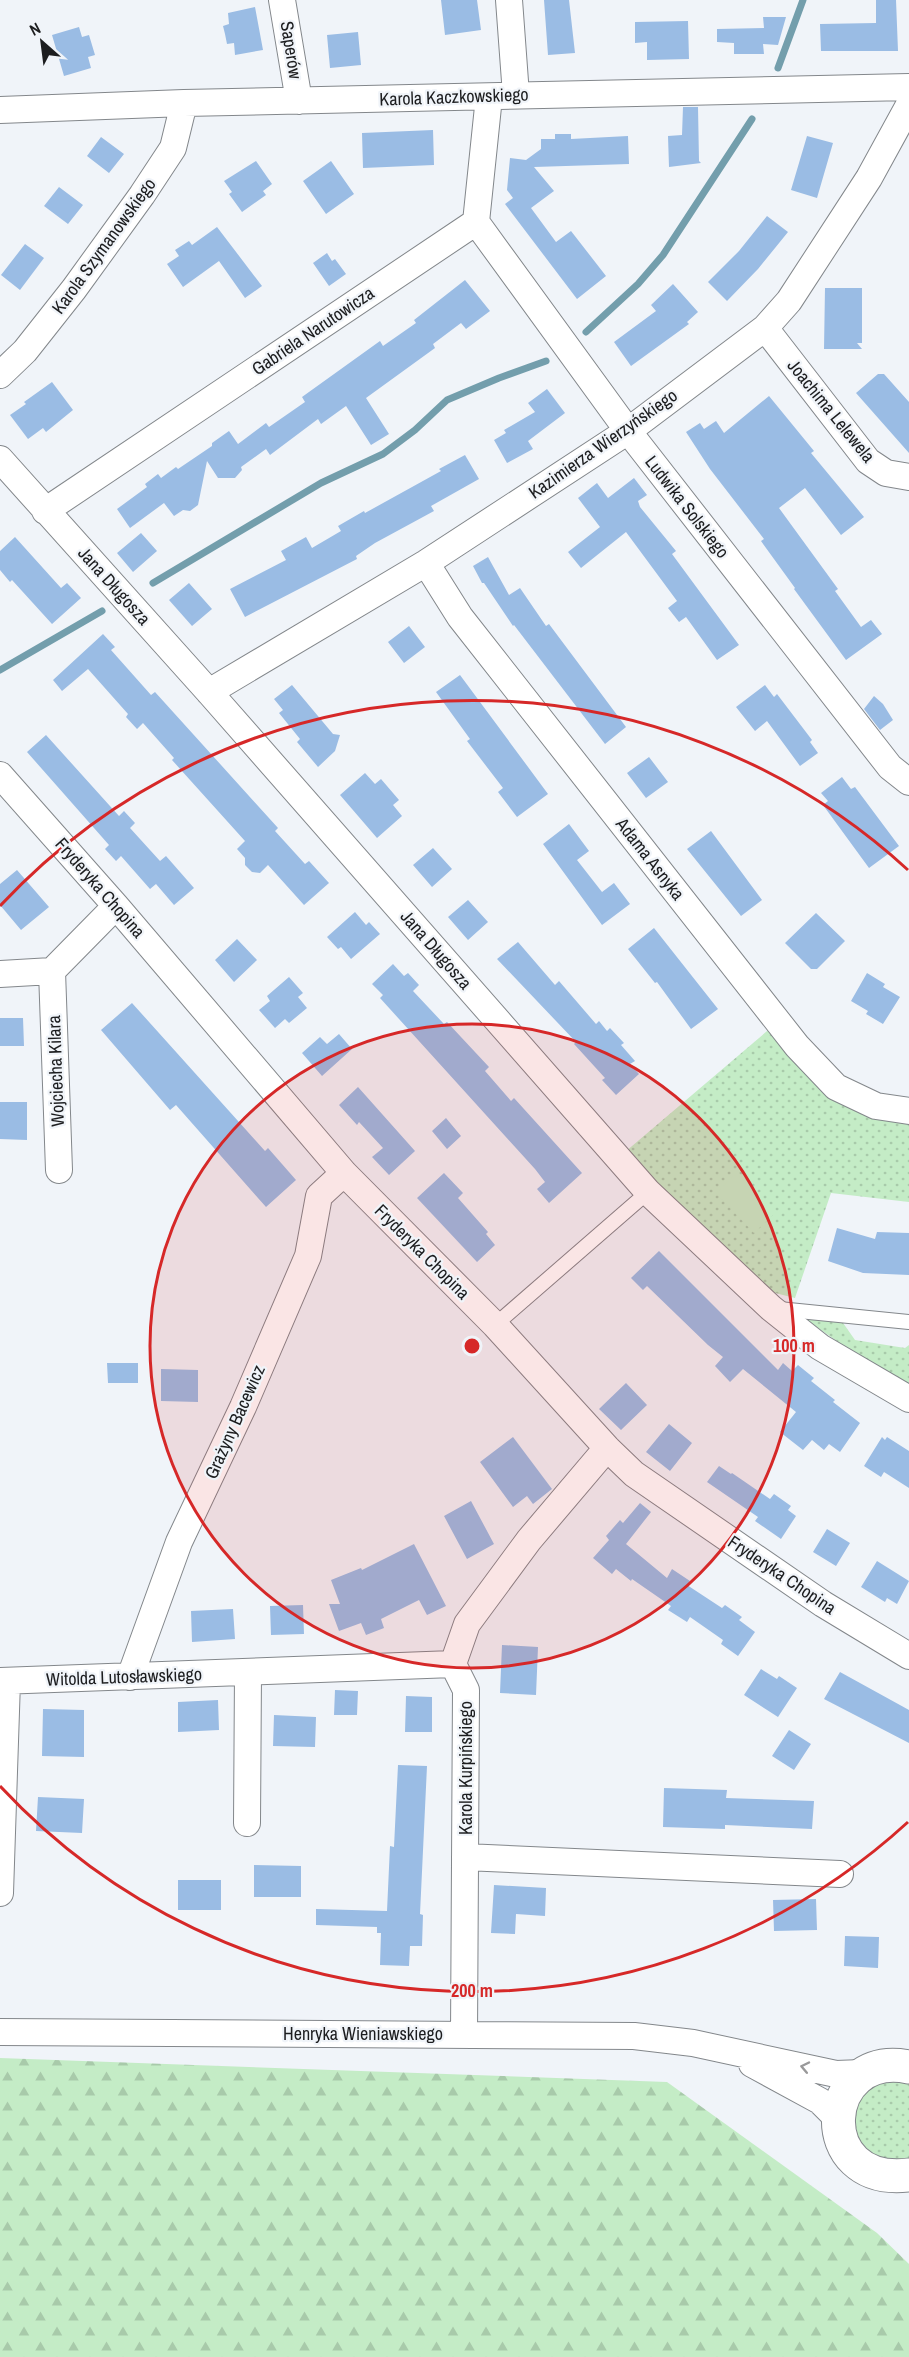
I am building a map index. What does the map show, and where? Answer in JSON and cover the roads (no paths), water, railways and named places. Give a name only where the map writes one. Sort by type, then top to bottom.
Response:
[{"type":"street","name":"Saperów","points":[[282,0],[299,100]]},
{"type":"street","points":[[509,0],[516,95]]},
{"type":"street","name":"Karola Kaczkowskiego","points":[[0,110],[299,100],[909,87]]},
{"type":"street","points":[[476,222],[489,97]]},
{"type":"street","name":"Karola Szymanowskiego","points":[[0,375],[25,351],[142,195],[173,148],[184,103]]},
{"type":"street","name":"Kazimierza Wierzyńskiego","points":[[209,692],[426,564],[627,430],[765,328],[789,300],[869,178],[909,105]]},
{"type":"street","name":"Ludwika Solskiego","points":[[476,222],[627,430],[890,767],[909,782]]},
{"type":"street","name":"Gabriela Narutowicza","points":[[45,511],[476,222]]},
{"type":"street","name":"Joachima Lelewela","points":[[765,328],[868,461],[886,473],[909,477]]},
{"type":"street","name":"Jana Długosza","points":[[0,459],[209,692],[648,1192],[771,1308],[820,1347],[909,1399]]},
{"type":"street","name":"Adama Asnyka","points":[[426,564],[467,627],[797,1046],[836,1086],[876,1106],[909,1111]]},
{"type":"street","name":"Fryderyka Chopina","points":[[0,775],[116,906],[344,1173],[495,1326],[607,1448],[634,1474],[823,1604],[909,1656]]},
{"type":"street","points":[[0,974],[52,971],[116,906]]},
{"type":"street","name":"Wojciecha Kilara","points":[[52,971],[59,1170]]},
{"type":"street","name":"Grażyny Bacewicz","points":[[130,1677],[179,1542],[243,1407],[308,1256],[319,1196],[344,1173]]},
{"type":"street","points":[[453,1664],[467,1624],[529,1540],[607,1448]]},
{"type":"street","name":"Witolda Lutosławskiego","points":[[4,1681],[453,1664]]},
{"type":"street","name":"Karola Kurpińskiego","points":[[453,1664],[466,1690],[464,2035]]},
{"type":"street","points":[[247,1823],[248,1673]]},
{"type":"street","points":[[0,1893],[4,1681]]},
{"type":"street","points":[[465,1857],[840,1874]]},
{"type":"street","name":"Henryka Wieniawskiego","points":[[0,2032],[634,2036],[693,2043],[836,2074],[862,2073]]},
{"type":"street","name":"Henryka Wieniawskiego","points":[[725,2050],[820,2101],[837,2118]]},
{"type":"street","points":[[909,2067],[897,2064],[879,2066],[862,2073],[850,2086],[841,2101],[837,2118],[839,2136],[846,2152],[858,2165],[874,2174],[891,2178],[909,2175]]},
{"type":"lane","points":[[495,1326],[648,1192]]},
{"type":"lane","points":[[771,1308],[909,1322]]},
{"type":"waterway","points":[[778,68],[803,0]]},
{"type":"waterway","points":[[586,332],[638,284],[663,255],[752,119]]},
{"type":"waterway","points":[[153,583],[321,483],[383,454],[415,430],[447,400],[546,361]]},
{"type":"waterway","points":[[0,670],[102,611]]}]
